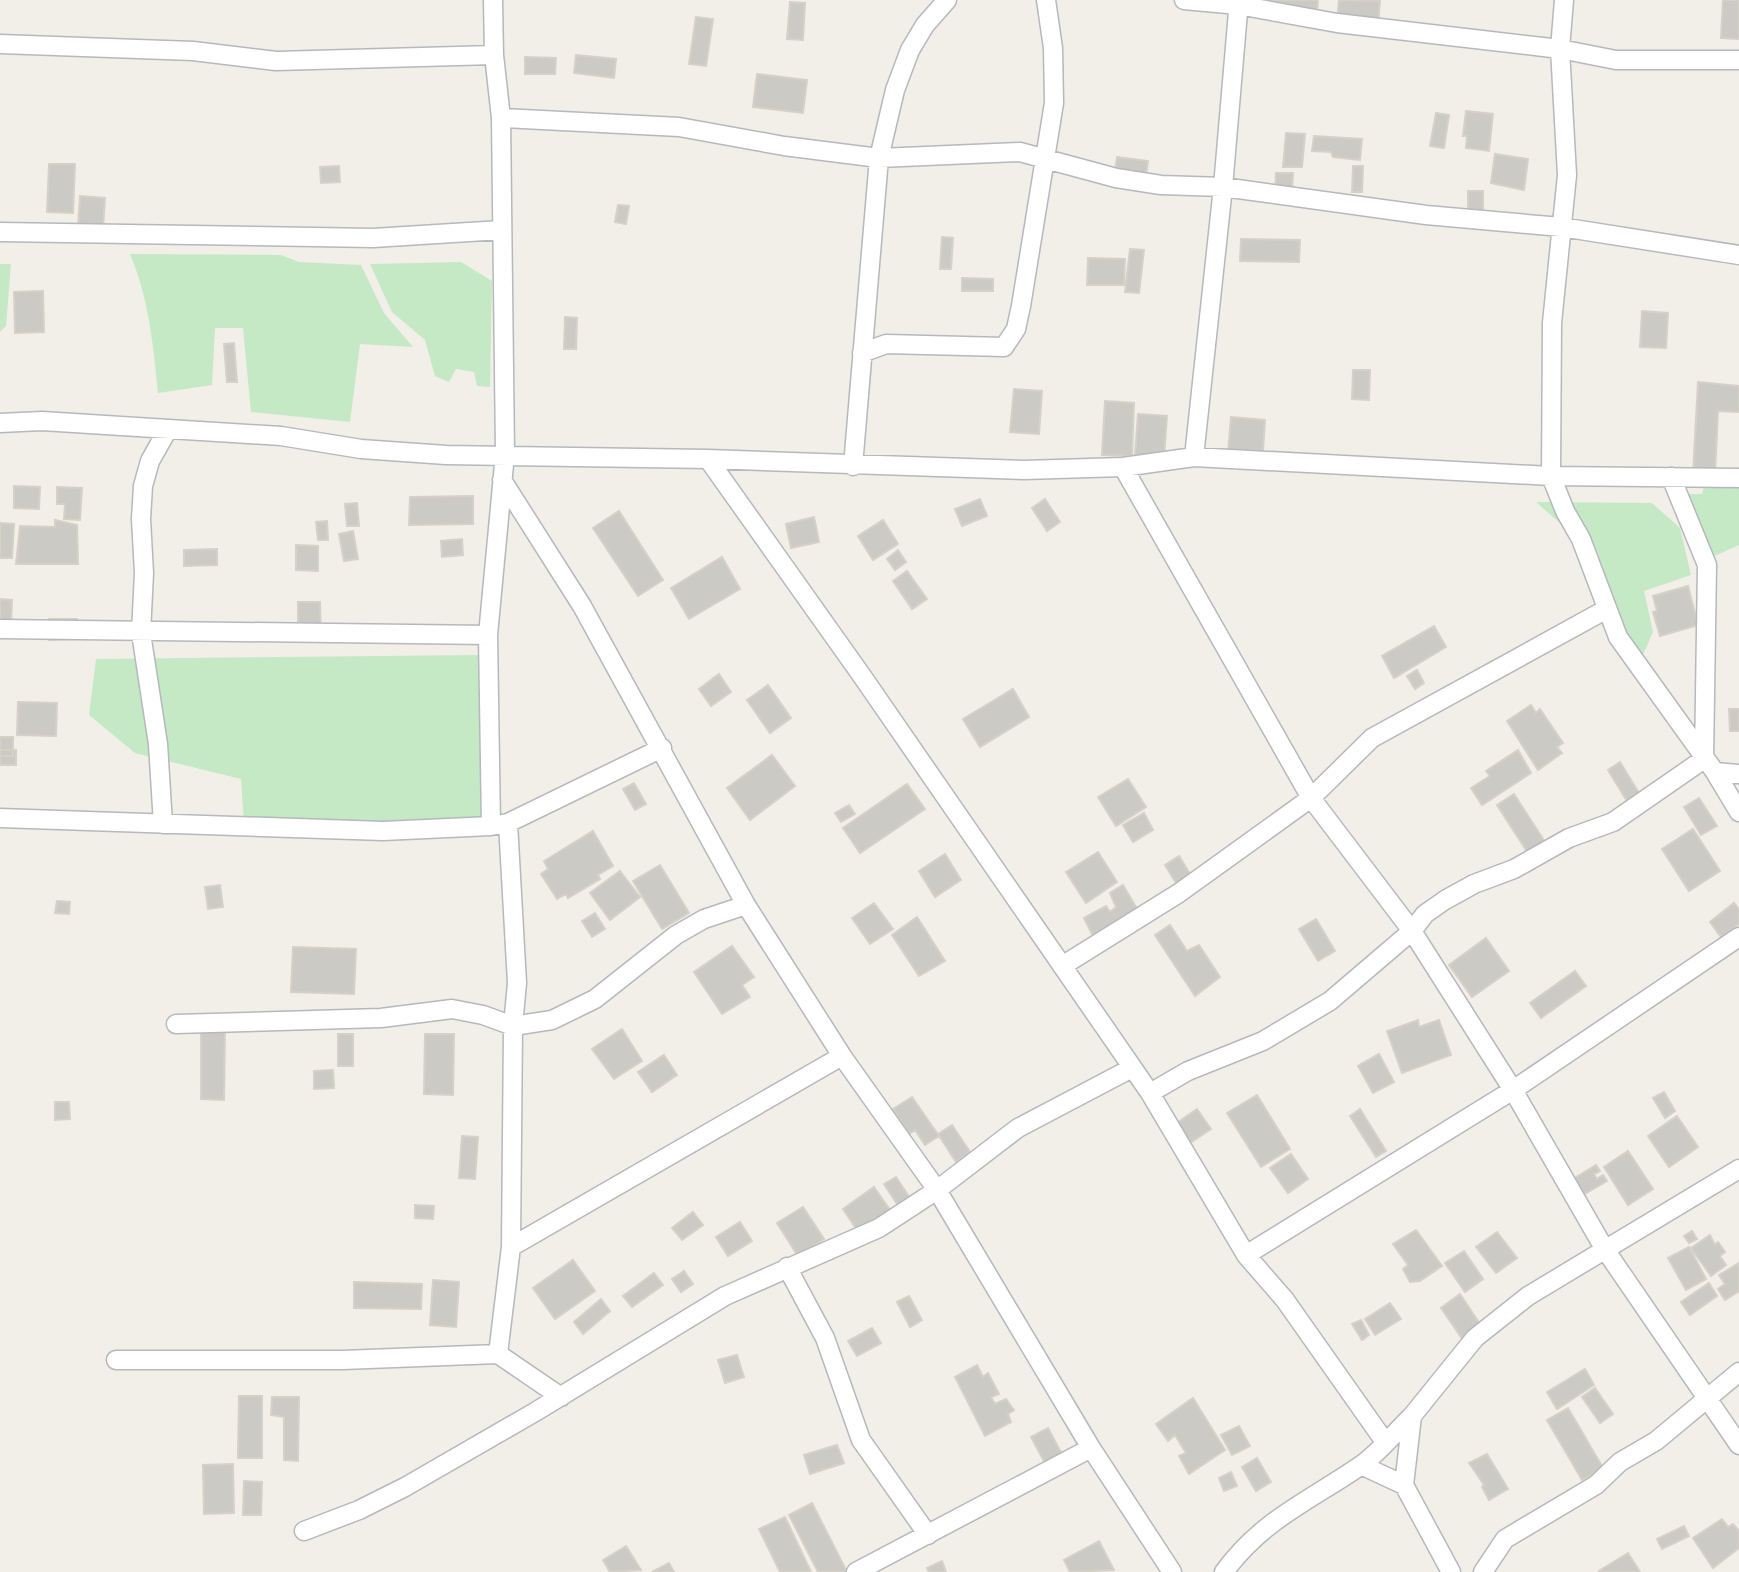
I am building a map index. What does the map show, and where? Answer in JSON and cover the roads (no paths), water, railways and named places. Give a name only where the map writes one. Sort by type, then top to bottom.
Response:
[{"type":"street","points":[[493,0],[494,55],[500,118],[505,454],[488,635],[500,825],[517,983],[513,1026],[511,1247],[498,1354]]},
{"type":"street","points":[[853,466],[879,158],[895,90],[911,50],[925,25],[947,0]]},
{"type":"street","points":[[862,353],[886,344],[1004,347],[1011,340],[1021,306],[1047,157],[1055,78],[1046,0]]},
{"type":"street","points":[[1184,0],[1238,2],[1337,23],[1560,49],[1616,60],[1739,60]]},
{"type":"street","points":[[1564,0],[1560,49],[1567,175],[1552,323],[1551,476],[1565,511],[1581,538],[1605,610],[1618,637],[1739,812]]},
{"type":"street","points":[[1194,457],[1223,187],[1238,2]]},
{"type":"street","points":[[0,44],[112,51],[193,51],[276,61],[494,55]]},
{"type":"street","points":[[500,118],[678,127],[784,146],[879,158],[986,151],[1020,152],[1047,157],[1116,178],[1161,185],[1223,187],[1426,215],[1561,227],[1739,255]]},
{"type":"street","points":[[0,232],[373,238],[501,230]]},
{"type":"street","points":[[0,423],[42,421],[281,436],[405,453],[708,459],[1024,470],[1123,467],[1194,457],[1551,476],[1739,478]]},
{"type":"street","points":[[163,824],[158,744],[141,633],[144,573],[143,486],[150,461],[168,429]]},
{"type":"street","points":[[708,459],[1150,1093],[1246,1255],[1285,1300],[1385,1442]]},
{"type":"street","points":[[1123,467],[1311,798],[1412,931],[1513,1090],[1604,1248],[1739,1445]]},
{"type":"street","points":[[1671,477],[1707,565],[1709,766]]},
{"type":"street","points":[[502,480],[582,606],[746,905],[842,1056],[937,1190],[1091,1448],[1172,1572]]},
{"type":"street","points":[[1062,966],[1179,893],[1311,798],[1372,738],[1605,610]]},
{"type":"street","points":[[0,629],[141,633],[488,635]]},
{"type":"street","points":[[0,818],[383,831],[500,825],[662,748]]},
{"type":"street","points":[[1150,1093],[1188,1071],[1263,1041],[1330,1001],[1412,931],[1425,914],[1444,900],[1474,884],[1514,869],[1569,838],[1613,822],[1709,766],[1739,774]]},
{"type":"street","points":[[176,1024],[381,1018],[452,1009],[483,1015],[513,1026],[552,1020],[595,999],[676,935],[704,919],[746,905]]},
{"type":"street","points":[[1246,1255],[1513,1090],[1739,937]]},
{"type":"street","points":[[511,1247],[842,1056]]},
{"type":"street","points":[[304,1531],[359,1510],[405,1487],[561,1397],[725,1296],[879,1228],[937,1190],[1018,1128],[1132,1068]]},
{"type":"street","points":[[1224,1572],[1242,1547],[1286,1511],[1361,1465],[1412,1416],[1475,1338],[1528,1296],[1739,1169]]},
{"type":"street","points":[[787,1267],[825,1338],[861,1440],[928,1535]]},
{"type":"street","points":[[116,1360],[343,1360],[498,1354],[561,1397]]},
{"type":"street","points":[[1483,1572],[1505,1539],[1596,1485],[1620,1462],[1656,1441],[1710,1399],[1739,1372]]},
{"type":"street","points":[[1412,1416],[1404,1485],[1451,1572]]},
{"type":"street","points":[[856,1572],[1091,1448]]},
{"type":"street","points":[[1361,1465],[1404,1485]]}]
